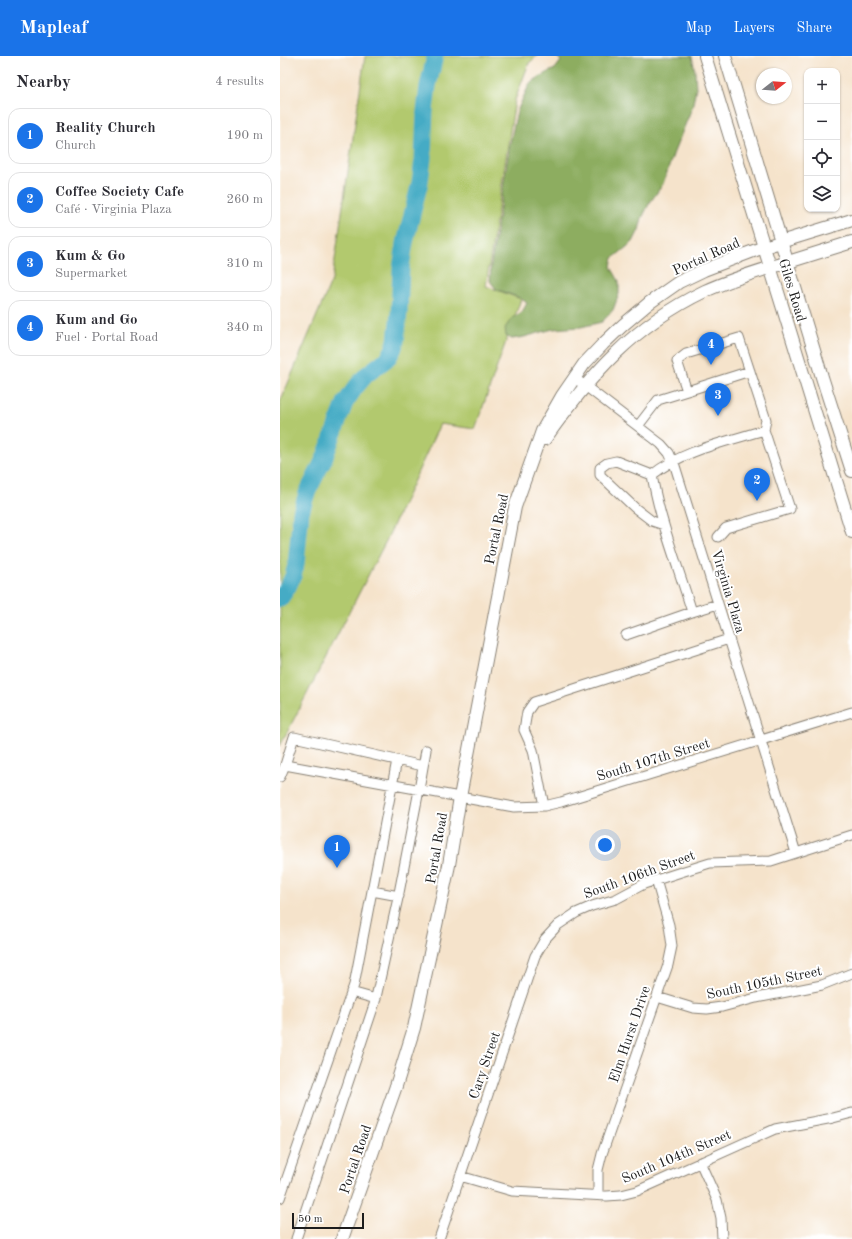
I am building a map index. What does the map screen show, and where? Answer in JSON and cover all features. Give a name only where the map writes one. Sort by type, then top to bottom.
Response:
[{"type":"main road","name":"Giles Road","points":[[705,56],[852,532]]},
{"type":"main road","name":"Giles Road","points":[[725,56],[852,471]]},
{"type":"main road","name":"Portal Road","points":[[342,1239],[396,1086],[414,1028],[449,865],[460,797],[514,507],[542,431],[562,396],[584,364],[608,339],[650,303],[679,282],[704,270],[764,247],[852,220]]},
{"type":"main road","name":"Portal Road","points":[[533,456],[565,411],[601,367],[624,345],[664,314],[707,290],[742,276],[852,242]]},
{"type":"street","points":[[686,391],[677,361],[686,354],[739,338],[766,420],[764,430],[790,509],[726,528],[718,537]]},
{"type":"street","points":[[638,426],[658,400],[750,371]]},
{"type":"street","name":"Virginia Plaza","points":[[575,378],[661,444],[670,453],[796,853]]},
{"type":"street","points":[[652,475],[673,461],[702,449],[764,430]]},
{"type":"street","points":[[652,475],[616,461],[607,463],[600,468],[600,475],[635,508],[652,521],[664,524]]},
{"type":"street","points":[[652,475],[654,490],[692,612]]},
{"type":"street","points":[[626,635],[718,604]]},
{"type":"street","points":[[544,806],[533,750],[524,730],[527,712],[534,702],[729,639]]},
{"type":"street","name":"South 107th Street","points":[[285,765],[514,807],[544,806],[852,712]]},
{"type":"street","points":[[280,777],[294,737],[423,766]]},
{"type":"street","points":[[296,1239],[376,999],[399,896],[426,750]]},
{"type":"street","points":[[280,1198],[354,985],[397,760]]},
{"type":"street","name":"South 106th Street","points":[[576,913],[592,906],[616,899],[644,884],[710,863],[771,861],[852,835]]},
{"type":"street","name":"Elm Hurst Drive","points":[[598,1195],[598,1170],[602,1154],[668,965],[672,946],[669,925],[656,880]]},
{"type":"street","points":[[372,891],[399,896]]},
{"type":"street","name":"Cary Street","points":[[438,1239],[535,956],[545,939],[558,925],[576,913]]},
{"type":"street","name":"South 105th Street","points":[[657,997],[693,1008],[707,1009],[822,985],[852,973]]},
{"type":"street","points":[[352,992],[376,999]]},
{"type":"street","name":"South 104th Street","points":[[460,1176],[512,1191],[621,1195],[637,1191],[775,1129],[852,1113]]},
{"type":"street","points":[[700,1162],[717,1200],[721,1218],[722,1239]]},
{"type":"green space","points":[[365,56],[537,56],[529,63],[515,100],[486,286],[521,299],[475,429],[440,424],[387,539],[280,746],[280,402],[332,280]]},
{"type":"green space","points":[[556,56],[692,56],[696,89],[692,108],[663,184],[649,204],[633,242],[613,258],[611,267],[619,281],[619,294],[613,310],[602,322],[581,327],[553,329],[512,339],[506,336],[505,328],[512,318],[522,312],[527,303],[520,298],[496,289],[490,281],[491,265],[510,143],[517,111],[530,83],[555,69],[561,61]]},
{"type":"waterway","points":[[280,599],[288,587],[296,565],[301,512],[307,493],[324,459],[345,403],[366,375],[388,358],[396,341],[401,268],[405,243],[420,182],[423,159],[425,111],[428,86],[435,56]]},
{"type":"place","name":"Kum and Go","points":[[711,365]]},
{"type":"place","name":"Kum & Go","points":[[718,416]]},
{"type":"place","name":"Coffee Society Cafe","points":[[757,501]]},
{"type":"place","name":"Reality Church","points":[[337,868]]}]
